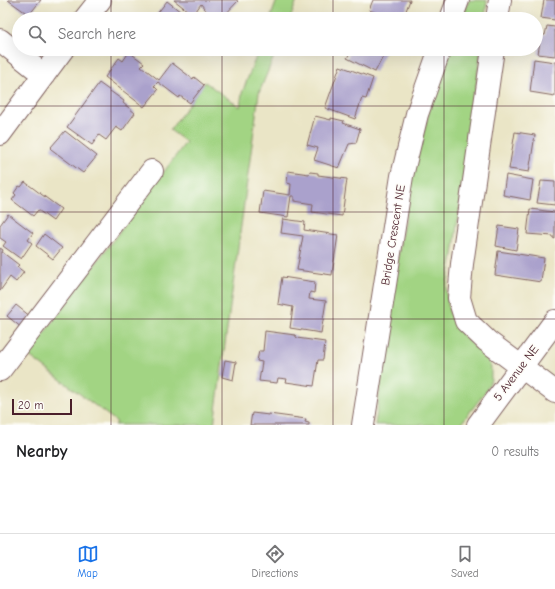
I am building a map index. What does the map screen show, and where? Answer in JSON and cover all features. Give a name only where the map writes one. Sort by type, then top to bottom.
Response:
[{"type":"street","points":[[91,12],[100,0]]},
{"type":"street","points":[[454,12],[458,0]]},
{"type":"street","points":[[498,12],[500,0]]},
{"type":"street","points":[[0,40],[12,50]]},
{"type":"street","points":[[20,56],[44,75]]},
{"type":"street","points":[[0,134],[58,56]]},
{"type":"street","name":"Bridge Crescent NE","points":[[364,425],[402,176],[417,114],[438,56]]},
{"type":"street","points":[[492,56],[462,264],[459,298],[466,320],[487,341],[555,392]]},
{"type":"street","points":[[0,370],[152,171]]},
{"type":"street","name":"5 Avenue NE","points":[[478,425],[555,321]]},
{"type":"green space","points":[[277,0],[297,0],[293,12],[273,12]]},
{"type":"green space","points":[[469,0],[487,0],[486,12],[465,12]]},
{"type":"green space","points":[[256,56],[274,56],[259,93],[214,425],[115,425],[117,422],[28,355],[186,142],[170,130],[205,82],[240,107],[242,93]]},
{"type":"green space","points":[[449,56],[480,56],[453,255],[446,290],[449,311],[455,326],[465,338],[487,357],[491,368],[491,380],[486,391],[460,425],[375,425],[400,243],[413,174],[430,108]]},
{"type":"building","points":[[8,0],[41,0],[31,12],[25,12]]},
{"type":"building","points":[[174,0],[238,1],[228,12],[207,12],[201,4],[195,12],[189,12]]},
{"type":"building","points":[[373,0],[410,0],[406,12],[374,12],[369,10]]},
{"type":"building","points":[[544,0],[555,0],[555,20],[543,18],[542,12]]},
{"type":"building","points":[[167,1],[181,12],[158,12]]},
{"type":"building","points":[[547,26],[555,27],[555,56],[543,55],[543,35],[545,35]]},
{"type":"building","points":[[126,56],[134,56],[144,63],[141,66],[159,80],[172,63],[193,79],[194,77],[204,85],[190,103],[180,96],[179,98],[158,82],[154,86],[158,90],[144,107],[105,77],[119,58],[123,61]]},
{"type":"building","points":[[348,56],[383,56],[375,72],[347,58]]},
{"type":"building","points":[[534,59],[555,62],[555,96],[530,92]]},
{"type":"building","points":[[340,66],[373,78],[366,99],[362,98],[355,119],[325,108]]},
{"type":"building","points":[[99,83],[124,101],[123,103],[135,113],[122,131],[116,127],[106,140],[99,135],[92,145],[67,127]]},
{"type":"building","points":[[315,116],[331,120],[331,118],[344,121],[343,123],[360,129],[356,143],[349,144],[339,168],[314,160],[318,148],[307,145]]},
{"type":"building","points":[[65,131],[97,156],[83,173],[51,149],[51,147]]},
{"type":"building","points":[[515,132],[535,135],[529,172],[509,169]]},
{"type":"building","points":[[288,171],[309,174],[310,172],[318,173],[318,175],[347,179],[342,216],[312,212],[313,204],[294,201],[294,196],[291,196],[288,217],[260,213],[263,191],[290,195],[291,184],[287,183]]},
{"type":"building","points":[[506,175],[533,180],[530,200],[503,195]]},
{"type":"building","points":[[541,181],[555,182],[555,205],[537,203]]},
{"type":"building","points":[[25,182],[61,209],[53,221],[38,210],[33,216],[12,200],[16,195],[14,193],[19,186],[21,187]]},
{"type":"building","points":[[530,209],[555,212],[555,239],[553,236],[527,234]]},
{"type":"building","points":[[8,214],[33,233],[28,240],[32,243],[21,259],[3,246],[6,242],[0,238],[0,225]]},
{"type":"building","points":[[283,219],[305,222],[304,230],[338,235],[332,275],[297,270],[303,236],[281,233]]},
{"type":"building","points":[[499,226],[519,229],[516,250],[496,246]]},
{"type":"building","points":[[44,234],[62,248],[53,259],[36,246]]},
{"type":"building","points":[[0,248],[3,250],[2,252],[19,265],[17,267],[24,272],[16,282],[10,277],[0,291]]},
{"type":"building","points":[[498,251],[544,258],[541,282],[495,275]]},
{"type":"building","points":[[282,277],[315,282],[314,293],[310,292],[309,299],[326,301],[321,333],[290,328],[293,307],[278,304]]},
{"type":"building","points":[[16,305],[31,317],[22,328],[7,316]]},
{"type":"building","points":[[265,331],[295,335],[297,338],[325,342],[323,360],[318,360],[314,386],[286,382],[287,379],[278,378],[277,383],[259,381],[262,362],[257,361],[259,351],[263,351]]},
{"type":"building","points":[[225,360],[236,362],[233,380],[222,377]]},
{"type":"building","points":[[252,413],[306,419],[305,422],[309,423],[309,425],[250,425]]}]
